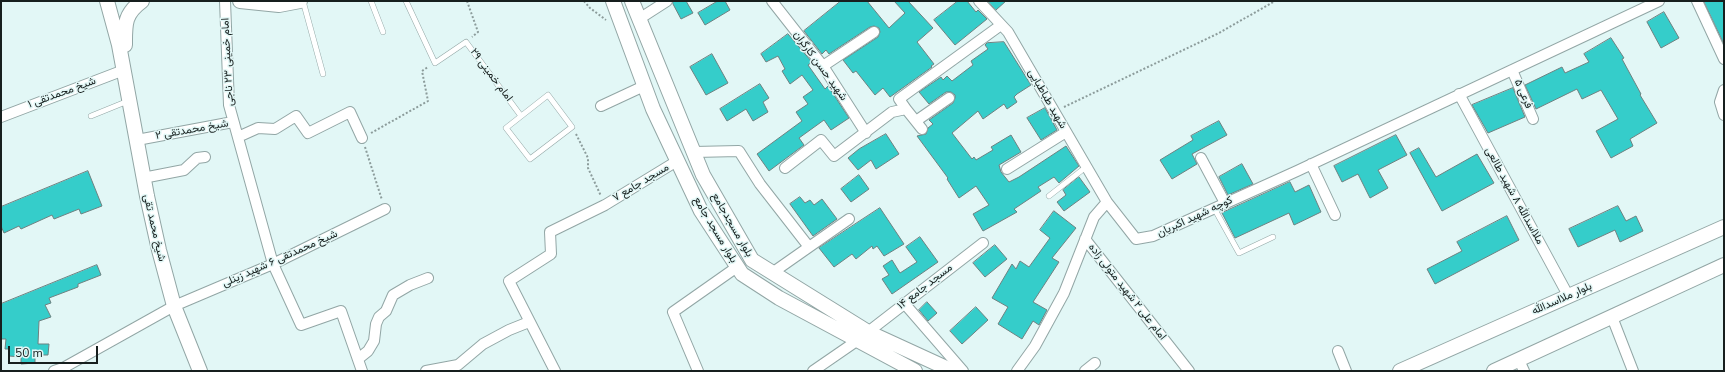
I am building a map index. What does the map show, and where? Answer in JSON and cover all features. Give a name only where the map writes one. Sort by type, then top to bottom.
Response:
[{"type":"main road","points":[[124,1],[126,21],[125,75]]},
{"type":"main road","points":[[126,21],[128,15],[142,1]]},
{"type":"main road","points":[[240,1],[279,5],[300,1]]},
{"type":"main road","name":"بلوار مسجد جامع","points":[[613,1],[653,109],[677,161],[701,211],[742,274],[779,298],[863,336],[915,371]]},
{"type":"main road","name":"بلوار مسجدجامع","points":[[632,1],[703,175],[752,260],[772,272],[863,336],[953,371]]},
{"type":"main road","points":[[107,2],[125,75]]},
{"type":"main road","name":"شیخ محمد تقی","points":[[125,75],[159,250],[174,306],[200,371]]},
{"type":"main road","name":"بلوار ملااسدالله","points":[[1400,371],[1724,227]]},
{"type":"main road","points":[[1494,371],[1522,365],[1612,317],[1724,265]]},
{"type":"street","name":"امام خمینی ۲۳ ناجی","points":[[225,1],[229,105],[233,122]]},
{"type":"street","points":[[639,19],[667,1]]},
{"type":"street","name":"شهید حسن کارگران","points":[[772,1],[823,66],[866,132]]},
{"type":"street","name":"شهید طباطبایی","points":[[979,1],[1008,32],[1107,202]]},
{"type":"street","name":"کوچه شهید اکبریان","points":[[1107,202],[1136,239],[1153,236],[1297,171],[1659,1]]},
{"type":"street","points":[[1697,1],[1724,58]]},
{"type":"street","points":[[949,98],[919,125],[898,99],[1001,25]]},
{"type":"street","points":[[823,66],[874,32]]},
{"type":"street","name":"فرعی ۵","points":[[1512,70],[1533,119]]},
{"type":"street","name":"شیخ محمدتقی ۱","points":[[1,116],[125,75]]},
{"type":"street","points":[[601,106],[644,86]]},
{"type":"street","points":[[1724,90],[1720,102],[1724,115]]},
{"type":"street","name":"ملااسدالله ۸ شهید طالعی","points":[[1459,94],[1568,297]]},
{"type":"street","points":[[784,168],[820,140],[834,156],[892,112],[906,109]]},
{"type":"street","name":"شیخ محمدتقی ۲","points":[[238,137],[258,128],[275,128],[296,116],[308,134],[350,112],[362,138]]},
{"type":"street","name":"شیخ محمدتقی ۲","points":[[137,140],[233,122],[273,264],[301,325],[341,311],[358,359]]},
{"type":"street","points":[[1007,169],[1066,132]]},
{"type":"street","points":[[694,152],[739,151],[760,184],[809,247]]},
{"type":"street","points":[[144,178],[184,170],[197,158],[206,157]]},
{"type":"street","points":[[1201,158],[1225,203]]},
{"type":"street","name":"مسجد جامع ۷","points":[[530,322],[509,281],[551,254],[550,232],[605,205],[677,161]]},
{"type":"street","points":[[1311,164],[1335,215]]},
{"type":"street","points":[[1017,371],[1035,346],[1064,293],[1094,217],[1107,202]]},
{"type":"street","name":"شیخ محمدتقی ۶ شهید زینلی","points":[[54,371],[63,368],[113,341],[174,306],[273,264],[385,209]]},
{"type":"street","points":[[772,272],[849,219]]},
{"type":"street","name":"امام علی ۲ شهید متولی زاده","points":[[1085,239],[1189,371]]},
{"type":"street","name":"مسجد جامع ۱۴","points":[[813,371],[863,336],[983,243]]},
{"type":"street","points":[[698,371],[673,312],[737,267]]},
{"type":"street","points":[[362,371],[358,359],[368,351],[374,341],[376,324],[379,317],[386,311],[393,295],[410,285],[428,278]]},
{"type":"street","points":[[904,304],[963,371]]},
{"type":"street","points":[[1612,317],[1633,371]]},
{"type":"street","points":[[426,371],[442,370],[458,365],[483,344],[509,330],[530,322],[555,371]]},
{"type":"street","points":[[1338,351],[1346,371]]},
{"type":"street","points":[[1085,371],[1095,363]]},
{"type":"lane","points":[[303,1],[323,74]]},
{"type":"lane","points":[[371,1],[383,32]]},
{"type":"lane","points":[[406,1],[435,63]]},
{"type":"lane","name":"امام خمینی ۲۹","points":[[435,63],[466,42],[521,116]]},
{"type":"lane","points":[[548,95],[572,127],[530,159],[506,128],[521,116],[548,95]]},
{"type":"lane","points":[[91,116],[129,101]]},
{"type":"lane","points":[[1049,196],[1086,167]]},
{"type":"lane","points":[[1214,208],[1239,253],[1273,237]]},
{"type":"path","points":[[466,42],[478,32],[467,1]]},
{"type":"path","points":[[584,1],[590,8],[607,21]]},
{"type":"path","points":[[1054,112],[1219,33],[1275,1]]},
{"type":"path","points":[[385,209],[362,138],[428,101],[422,71],[435,63]]},
{"type":"path","points":[[572,127],[588,158],[588,168],[605,205]]},
{"type":"building","points":[[673,1],[686,1],[693,13],[681,19],[673,4]]},
{"type":"building","points":[[718,1],[725,1],[730,10],[705,25],[698,13]]},
{"type":"building","points":[[841,1],[867,1],[889,28],[905,13],[894,1],[908,1],[933,28],[917,42],[934,64],[931,66],[932,67],[890,97],[883,88],[875,95],[856,71],[853,73],[843,60],[878,37],[880,32],[879,28],[874,26],[870,27],[829,54],[826,50],[822,54],[804,31]]},
{"type":"building","points":[[958,1],[967,1],[976,12],[978,10],[987,19],[955,45],[934,20]]},
{"type":"building","points":[[988,1],[1006,1],[996,10]]},
{"type":"building","points":[[1704,1],[1724,1],[1724,44]]},
{"type":"building","points":[[1664,12],[1679,38],[1661,48],[1647,22]]},
{"type":"building","points":[[788,34],[812,62],[808,65],[825,89],[828,86],[849,118],[831,130],[824,120],[799,138],[804,145],[769,171],[757,154],[802,121],[796,112],[808,104],[803,97],[813,90],[802,75],[790,84],[782,71],[785,69],[778,56],[766,62],[761,54]]},
{"type":"building","points":[[1611,38],[1624,58],[1622,59],[1641,94],[1640,95],[1657,123],[1630,139],[1633,146],[1611,158],[1596,131],[1618,119],[1601,90],[1582,99],[1577,89],[1536,109],[1525,85],[1562,67],[1565,73],[1589,62],[1584,54]]},
{"type":"building","points":[[1004,42],[1031,85],[1014,97],[1017,102],[1007,109],[1004,104],[983,119],[978,111],[952,133],[972,159],[974,157],[976,160],[993,150],[991,147],[1011,135],[1021,152],[999,165],[1001,172],[1009,182],[1066,146],[1079,166],[1059,183],[1054,177],[1038,187],[1041,191],[1014,209],[1017,212],[983,231],[973,214],[989,205],[976,186],[959,198],[947,179],[948,178],[917,136],[926,134],[928,128],[933,124],[929,120],[953,103],[955,95],[951,92],[946,92],[929,104],[919,92],[941,77],[943,80],[947,76],[952,81],[973,65],[971,61],[988,49],[985,45],[987,43]]},
{"type":"building","points":[[712,54],[728,83],[706,95],[690,67]]},
{"type":"building","points":[[760,84],[769,98],[763,102],[768,112],[753,121],[746,109],[727,121],[720,109]]},
{"type":"building","points":[[1513,88],[1525,117],[1488,133],[1472,105]]},
{"type":"building","points":[[1045,108],[1057,130],[1041,140],[1027,118]]},
{"type":"building","points":[[1219,121],[1227,135],[1192,154],[1197,164],[1172,179],[1160,160],[1193,140],[1191,136]]},
{"type":"building","points":[[886,134],[899,154],[876,169],[871,160],[858,170],[848,158],[859,149]]},
{"type":"building","points":[[1396,135],[1407,155],[1378,170],[1388,188],[1370,198],[1358,174],[1342,182],[1334,166]]},
{"type":"building","points":[[1419,148],[1436,177],[1477,154],[1494,183],[1442,211],[1410,153]]},
{"type":"building","points":[[1242,164],[1253,184],[1228,195],[1219,177]]},
{"type":"building","points":[[88,171],[102,206],[81,214],[79,209],[54,219],[52,215],[21,229],[19,226],[4,233],[1,226],[1,207]]},
{"type":"building","points":[[859,175],[869,189],[851,202],[841,189]]},
{"type":"building","points":[[1079,177],[1090,192],[1064,211],[1057,202],[1066,195],[1063,190]]},
{"type":"building","points":[[1290,182],[1295,192],[1309,185],[1321,212],[1294,225],[1289,213],[1235,238],[1222,213]]},
{"type":"building","points":[[800,197],[805,203],[810,200],[814,205],[822,199],[837,219],[813,236],[790,204]]},
{"type":"building","points":[[1618,206],[1626,221],[1636,216],[1643,231],[1620,242],[1615,230],[1578,247],[1569,229]]},
{"type":"building","points":[[880,208],[904,244],[884,256],[877,246],[873,249],[872,246],[856,259],[852,254],[834,267],[819,248]]},
{"type":"building","points":[[1054,211],[1076,228],[1052,258],[1059,262],[1033,302],[1047,310],[1039,325],[1033,321],[1022,339],[998,324],[1008,307],[992,298],[1012,264],[1016,269],[1020,261],[1029,267],[1050,238],[1040,230]]},
{"type":"building","points":[[1507,216],[1519,240],[1435,284],[1427,269],[1462,251],[1457,242]]},
{"type":"building","points":[[920,237],[938,262],[892,294],[882,279],[889,275],[883,266],[892,260],[900,273],[917,262],[906,247]]},
{"type":"building","points":[[995,245],[1007,259],[985,277],[973,263]]},
{"type":"building","points":[[97,265],[101,275],[78,284],[78,287],[49,298],[51,303],[45,305],[51,317],[39,321],[38,344],[49,344],[48,355],[35,355],[35,363],[21,364],[21,357],[9,356],[9,349],[5,349],[6,339],[1,339],[1,304]]},
{"type":"building","points":[[927,302],[937,313],[928,321],[919,310]]},
{"type":"building","points":[[976,307],[988,320],[962,344],[950,331]]}]
